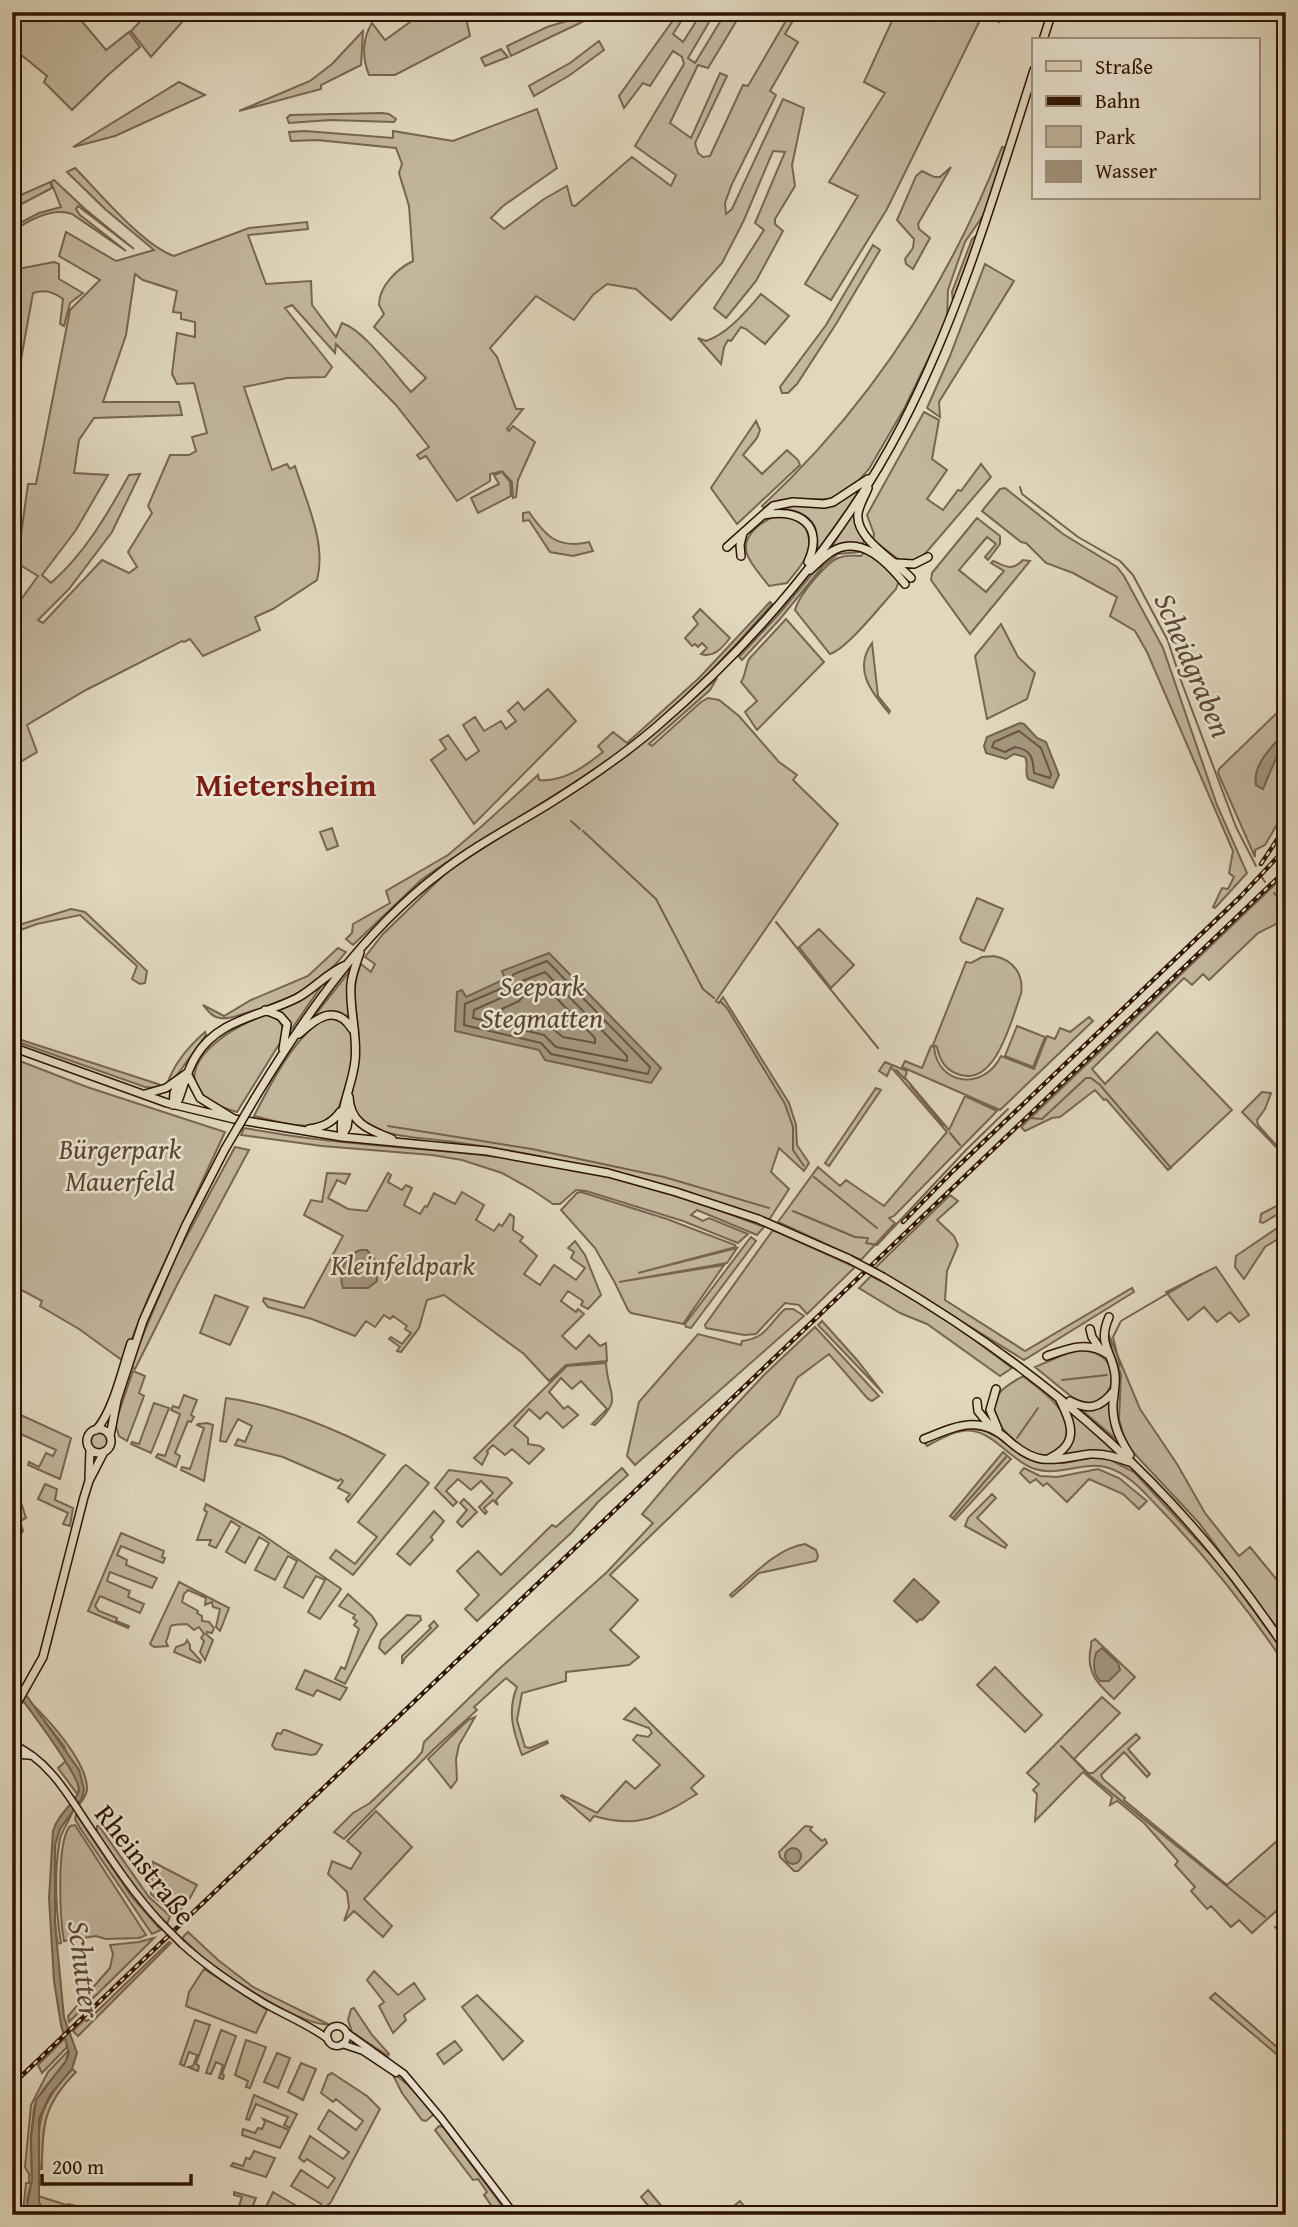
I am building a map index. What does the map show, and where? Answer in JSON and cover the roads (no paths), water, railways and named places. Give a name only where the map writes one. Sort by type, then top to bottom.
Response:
[{"type":"main road","points":[[1044,38],[1052,12]]},
{"type":"main road","points":[[14,1709],[38,1667],[47,1643],[89,1481],[88,1437],[102,1421],[131,1343],[186,1225],[225,1149],[289,1043],[363,946],[439,873],[606,766],[652,730],[727,661],[801,577],[874,474],[902,426],[952,315],[986,222],[1032,76]]},
{"type":"main road","points":[[727,547],[773,506],[782,503],[833,502],[874,474]]},
{"type":"main road","points":[[874,474],[858,512],[861,530],[866,544],[905,584]]},
{"type":"main road","points":[[762,515],[780,511],[808,523],[813,533],[813,549],[801,577]]},
{"type":"main road","points":[[741,556],[743,532]]},
{"type":"main road","points":[[801,577],[832,551],[866,544],[895,562],[911,578]]},
{"type":"main road","points":[[895,562],[914,564],[928,557]]},
{"type":"main road","points":[[173,1105],[178,1101],[187,1073],[198,1052],[211,1037],[235,1021],[308,992],[339,968],[351,965]]},
{"type":"main road","points":[[342,1137],[340,1125],[355,1063],[351,965]]},
{"type":"main road","points":[[265,1010],[280,1016],[288,1028],[283,1054]]},
{"type":"main road","points":[[289,1043],[309,1025],[328,1015],[344,1018],[355,1032]]},
{"type":"main road","points":[[12,1047],[173,1105],[234,1119],[342,1137],[487,1151],[608,1173],[758,1219],[849,1259],[948,1316],[1006,1355],[1057,1394],[1136,1464],[1224,1563],[1286,1648]]},
{"type":"main road","points":[[142,1094],[157,1092],[187,1073]]},
{"type":"main road","points":[[187,1073],[200,1098],[234,1119]]},
{"type":"main road","points":[[173,1105],[178,1081]]},
{"type":"main road","points":[[298,1130],[320,1128],[346,1108]]},
{"type":"main road","points":[[346,1108],[367,1128],[399,1142]]},
{"type":"main road","points":[[1109,1317],[1103,1330],[1102,1346],[1116,1379],[1114,1426],[1136,1464]]},
{"type":"main road","points":[[89,1481],[110,1446],[117,1400],[143,1321]]},
{"type":"main road","points":[[1047,1356],[1075,1347],[1102,1346]]},
{"type":"main road","points":[[992,1423],[990,1403],[996,1389]]},
{"type":"main road","points":[[1057,1394],[1088,1408],[1103,1402],[1114,1391]]},
{"type":"main road","points":[[1047,1459],[1060,1453],[1070,1438],[1069,1419],[1057,1394]]},
{"type":"main road","points":[[977,1402],[1000,1432],[1024,1452],[1038,1458],[1105,1455],[1136,1464]]},
{"type":"main road","points":[[925,1439],[962,1425],[992,1423]]},
{"type":"main road","points":[[96,1430],[105,1431],[110,1436]]},
{"type":"main road","points":[[90,1449],[104,1452]]},
{"type":"main road","name":"Rheinstraße","points":[[12,1746],[29,1751],[54,1776],[137,1896],[182,1944],[252,1996],[310,2025],[328,2039]]},
{"type":"main road","points":[[12,1754],[34,1757]]},
{"type":"main road","name":"Rheinstraße","points":[[310,2025],[331,2028]]},
{"type":"main road","points":[[415,2086],[374,2057],[342,2044],[334,2045],[328,2039],[328,2032],[331,2028],[340,2026],[404,2074],[415,2086],[441,2118],[515,2215]]},
{"type":"main road","points":[[342,2044],[347,2033]]},
{"type":"water","points":[[1020,723],[1046,742],[1059,775],[1053,788],[1028,779],[1025,757],[1014,754],[1006,759],[986,753],[984,746],[987,737]]},
{"type":"water","points":[[1276,742],[1282,744],[1263,789],[1256,785],[1256,773],[1264,756]]},
{"type":"water","points":[[549,953],[661,1068],[651,1083],[545,1060],[539,1050],[455,1031],[457,992],[462,990],[466,997],[505,979],[502,971]]},
{"type":"water","points":[[360,1250],[367,1250],[376,1261],[377,1281],[368,1288],[343,1288],[341,1276],[346,1260]]},
{"type":"water","points":[[914,1579],[939,1602],[917,1622],[894,1601]]},
{"type":"water","points":[[1102,1648],[1118,1663],[1120,1670],[1109,1681],[1100,1681],[1095,1671],[1096,1653]]},
{"type":"water","name":"Schutter","points":[[12,1675],[79,1770],[84,1789],[82,1798],[60,1829],[55,1845],[55,1924],[64,2017],[77,2053],[72,2069],[50,2095],[39,2119],[39,2202],[41,2206],[48,2208],[68,2204],[118,2215],[34,2213],[27,2205],[32,2180],[31,2137],[36,2100],[66,2061],[69,2053],[61,2025],[54,1981],[49,1898],[53,1831],[79,1791],[62,1756],[12,1686]]},
{"type":"water","points":[[793,1848],[799,1850],[799,1862],[793,1864],[787,1862],[785,1856],[787,1850]]},
{"type":"waterway","name":"Scheidgraben","points":[[1020,487],[1022,494],[1078,537],[1120,561],[1133,575],[1168,641],[1236,827],[1256,866]]},
{"type":"waterway","points":[[571,821],[580,829]]},
{"type":"waterway","points":[[583,831],[656,899],[703,989],[714,998]]},
{"type":"waterway","name":"Scheidgraben","points":[[1261,876],[1265,882]]},
{"type":"waterway","name":"Scheidgraben","points":[[1274,893],[1286,907]]},
{"type":"waterway","points":[[776,922],[878,1048]]},
{"type":"waterway","points":[[721,1002],[785,1104],[793,1127],[793,1150],[804,1166]]},
{"type":"waterway","points":[[896,1070],[905,1079]]},
{"type":"waterway","points":[[1031,1118],[1042,1119],[1086,1078],[1091,1078],[1171,1168]]},
{"type":"waterway","points":[[911,1086],[943,1125]]},
{"type":"waterway","points":[[793,1211],[855,1237],[868,1238],[866,1243],[877,1245],[1008,1109]]},
{"type":"waterway","points":[[388,1126],[532,1149],[664,1177],[769,1208]]},
{"type":"waterway","points":[[950,1133],[960,1145]]},
{"type":"waterway","points":[[814,1177],[877,1228]]},
{"type":"waterway","points":[[1120,1366],[1113,1337],[1121,1321],[1201,1274]]},
{"type":"waterway","points":[[1062,1380],[1107,1375]]},
{"type":"waterway","points":[[1017,1438],[1038,1408]]},
{"type":"waterway","points":[[953,1518],[1006,1457]]},
{"type":"waterway","points":[[1061,1746],[1089,1775],[1265,1917]]},
{"type":"waterway","points":[[1275,1927],[1286,1939]]},
{"type":"railway","points":[[1261,864],[1286,826]]},
{"type":"railway","points":[[903,1222],[1240,897],[1286,848]]},
{"type":"railway","points":[[12,2085],[1286,870]]},
{"type":"district","name":"Mietersheim","points":[[286,784]]},
{"type":"park label","name":"Seepark Stegmatten","points":[[542,1001]]},
{"type":"park label","name":"Bürgerpark Mauerfeld","points":[[120,1164]]},
{"type":"park label","name":"Kleinfeldpark","points":[[403,1264]]}]
